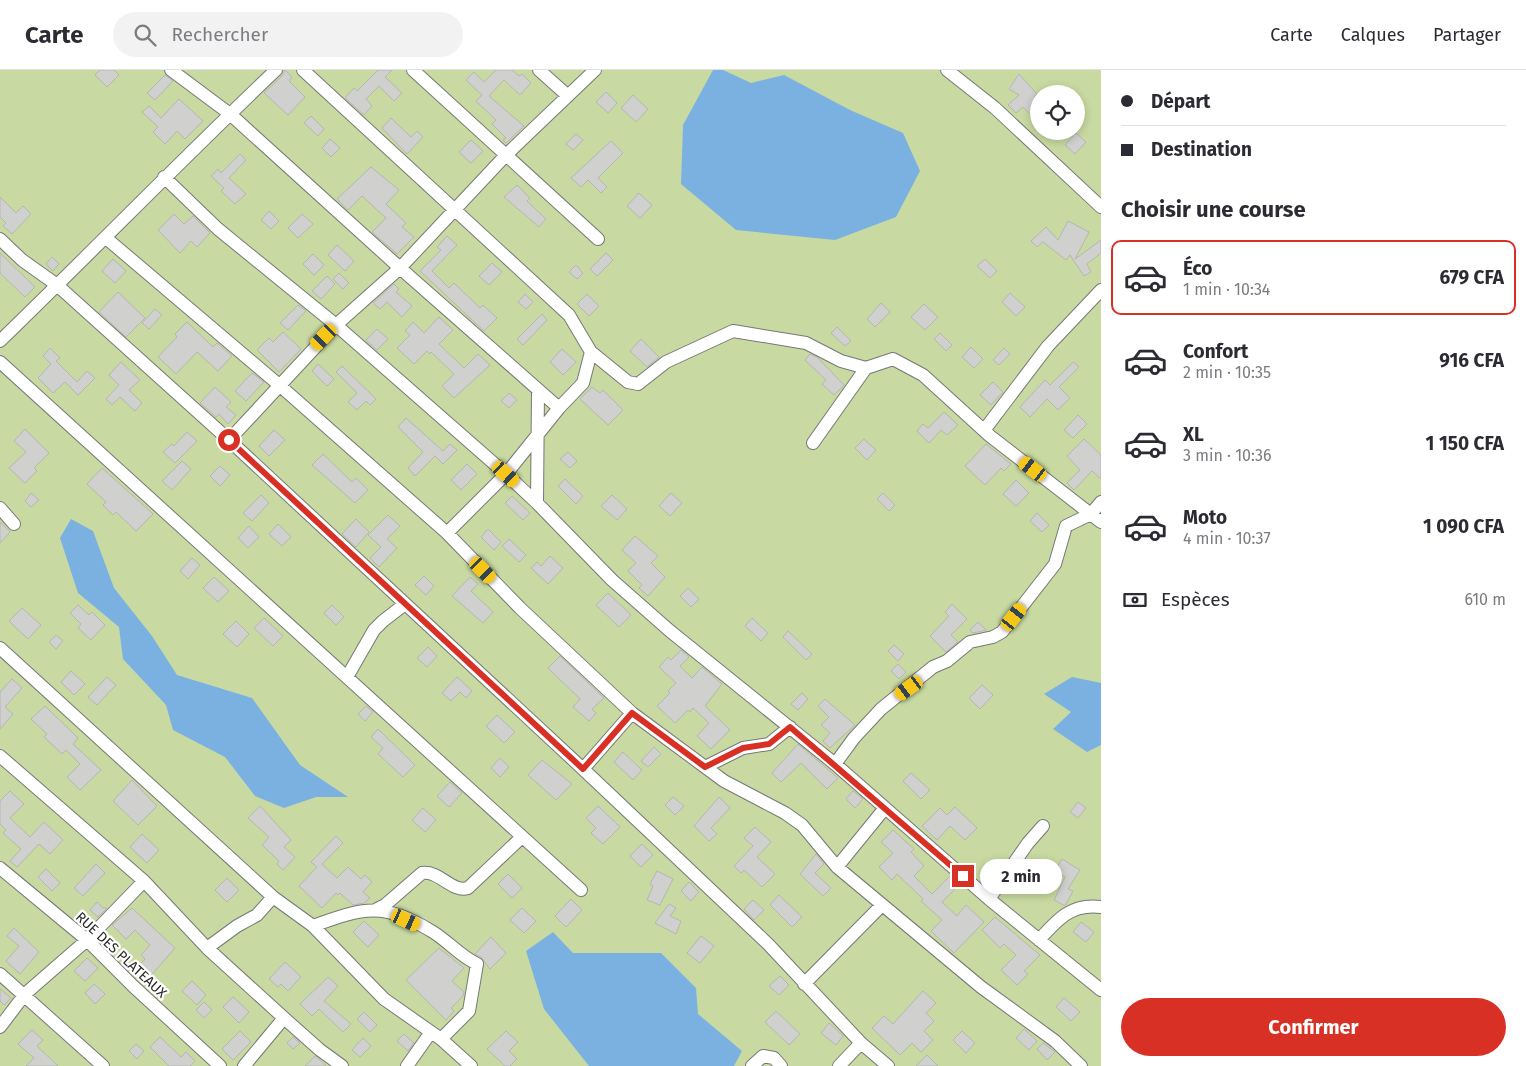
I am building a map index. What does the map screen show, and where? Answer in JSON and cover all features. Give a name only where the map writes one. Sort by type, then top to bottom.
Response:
[{"type":"street","points":[[171,70],[230,114],[400,268],[559,408]]},
{"type":"street","points":[[0,341],[106,238],[164,177],[276,70]]},
{"type":"street","points":[[302,70],[569,315],[592,352],[633,384],[638,384],[666,362],[733,331],[799,341],[841,361],[866,368],[893,359],[913,368],[985,429],[990,436],[1096,518]]},
{"type":"street","points":[[413,70],[598,239]]},
{"type":"street","points":[[539,70],[568,96]]},
{"type":"street","points":[[229,440],[278,384],[336,325],[400,268],[454,208],[594,70]]},
{"type":"street","points":[[947,70],[995,108],[1101,207]]},
{"type":"street","points":[[164,177],[218,229],[336,325],[506,474],[612,580],[670,631],[835,764],[990,899],[1101,990]]},
{"type":"street","points":[[106,238],[278,384],[447,533],[520,608],[632,713],[724,781],[794,818],[837,867],[913,928],[981,987],[1054,1041],[1081,1066]]},
{"type":"street","points":[[0,239],[22,260],[57,285],[229,440],[583,769],[768,944],[861,1043],[888,1066]]},
{"type":"street","points":[[985,429],[1053,340],[1101,290]]},
{"type":"street","points":[[447,533],[506,474],[559,408],[584,383],[592,352]]},
{"type":"street","points":[[0,362],[581,890]]},
{"type":"street","points":[[813,443],[866,368]]},
{"type":"street","points":[[537,503],[536,436],[538,390]]},
{"type":"street","points":[[1096,518],[1101,502]]},
{"type":"street","points":[[0,508],[14,524]]},
{"type":"street","points":[[835,764],[874,715],[933,667],[953,657],[970,642],[993,637],[1002,632],[1054,564],[1066,526],[1096,518]]},
{"type":"street","points":[[347,677],[374,630],[382,621],[405,604]]},
{"type":"street","points":[[0,648],[273,896],[312,926],[372,989],[436,1036],[472,1066]]},
{"type":"street","points":[[583,769],[632,713]]},
{"type":"street","points":[[705,767],[743,748],[769,744],[790,727]]},
{"type":"street","points":[[0,756],[144,881],[207,948],[320,1050],[342,1066]]},
{"type":"street","points":[[837,867],[885,808]]},
{"type":"street","points":[[990,899],[1028,843],[1043,826]]},
{"type":"street","points":[[377,909],[422,872],[433,872],[459,889],[468,888],[522,837]]},
{"type":"street","name":"RUE DES PLATEAUX","points":[[0,868],[87,940],[133,986],[220,1066]]},
{"type":"street","points":[[0,1026],[25,994],[87,940],[144,881]]},
{"type":"street","points":[[207,948],[237,926],[257,915],[273,896]]},
{"type":"street","points":[[804,984],[882,905]]},
{"type":"street","points":[[1039,940],[1069,911],[1080,907],[1101,907]]},
{"type":"street","points":[[312,926],[344,915],[377,909],[384,910],[433,932],[464,958],[477,964],[469,1011],[436,1036],[407,1066]]},
{"type":"street","points":[[0,974],[25,994],[103,1066]]},
{"type":"street","points":[[244,1066],[284,1018]]},
{"type":"street","points":[[839,1066],[861,1043]]},
{"type":"street","points":[[752,1066],[762,1056],[774,1058],[781,1066]]},
{"type":"green space","points":[[0,70],[1101,70],[1101,1066],[0,1066]]},
{"type":"water","points":[[713,70],[723,70],[751,83],[784,75],[850,110],[903,133],[920,171],[896,217],[835,240],[736,230],[681,184],[683,125]]},
{"type":"water","points":[[71,519],[93,531],[114,588],[152,636],[177,675],[252,698],[300,765],[348,797],[316,797],[284,808],[255,796],[225,757],[173,730],[166,705],[123,659],[119,627],[78,593],[60,538]]},
{"type":"water","points":[[1072,677],[1101,683],[1101,745],[1087,752],[1053,729],[1071,712],[1044,694]]},
{"type":"water","points":[[553,932],[573,953],[661,953],[696,988],[698,1014],[742,1051],[734,1066],[589,1066],[544,1009],[526,951]]},
{"type":"building","points":[[100,70],[114,70],[119,75],[107,87],[95,75]]},
{"type":"building","points":[[285,70],[292,77],[289,81],[305,97],[288,115],[264,93],[282,76]]},
{"type":"building","points":[[378,70],[392,70],[385,77],[402,93],[394,101],[379,86],[366,99],[372,106],[364,115],[345,98],[354,88],[357,91]]},
{"type":"building","points":[[496,70],[512,70],[519,76],[522,74],[531,83],[520,95],[504,80],[489,96],[524,126],[506,143],[503,140],[506,138],[492,124],[496,120],[476,101],[482,95],[466,80],[474,72],[484,82]]},
{"type":"building","points":[[1019,74],[1030,86],[1030,114],[1023,107],[1016,113],[1008,105],[1019,95],[1009,89]]},
{"type":"building","points":[[165,75],[173,81],[155,100],[147,93]]},
{"type":"building","points":[[606,92],[617,103],[608,113],[596,102]]},
{"type":"building","points":[[633,95],[648,109],[636,122],[621,108]]},
{"type":"building","points":[[179,99],[203,121],[185,139],[177,131],[165,144],[153,132],[158,127],[142,112],[149,106],[161,118]]},
{"type":"building","points":[[311,116],[324,129],[318,136],[304,123]]},
{"type":"building","points":[[391,118],[411,137],[417,131],[423,137],[407,154],[382,128]]},
{"type":"building","points":[[576,134],[583,140],[573,150],[566,144]]},
{"type":"building","points":[[330,139],[340,148],[331,157],[322,148]]},
{"type":"building","points":[[471,140],[483,151],[471,163],[459,152]]},
{"type":"building","points":[[1070,140],[1084,140],[1086,142],[1075,154],[1065,145]]},
{"type":"building","points":[[611,141],[623,153],[598,178],[607,187],[601,193],[588,180],[581,187],[571,178]]},
{"type":"building","points":[[240,154],[246,160],[229,178],[246,194],[235,204],[221,191],[224,188],[211,176],[218,169],[221,173]]},
{"type":"building","points":[[371,167],[399,190],[386,204],[406,223],[402,227],[414,237],[397,254],[372,232],[386,218],[362,196],[348,210],[337,199]]},
{"type":"building","points":[[517,185],[530,198],[527,201],[546,219],[539,227],[504,197]]},
{"type":"building","points":[[639,193],[652,205],[640,218],[627,206]]},
{"type":"building","points":[[0,197],[16,213],[23,206],[31,214],[12,234],[3,226],[6,223],[0,217]]},
{"type":"building","points":[[269,211],[279,221],[271,229],[261,220]]},
{"type":"building","points":[[174,214],[184,224],[193,216],[210,233],[197,247],[191,241],[180,253],[158,230]]},
{"type":"building","points":[[302,214],[313,224],[298,238],[288,228]]},
{"type":"building","points":[[1068,221],[1089,232],[1075,259],[1101,240],[1101,253],[1087,264],[1091,272],[1084,276],[1070,255],[1066,260],[1043,242],[1037,247],[1031,241],[1046,227],[1058,240]]},
{"type":"building","points":[[447,236],[457,245],[432,271],[449,288],[454,283],[480,308],[483,305],[497,318],[484,331],[420,271],[441,250],[437,247]]},
{"type":"building","points":[[337,245],[354,261],[345,271],[328,255]]},
{"type":"building","points":[[0,253],[35,287],[25,297],[0,273]]},
{"type":"building","points":[[606,253],[613,260],[597,276],[590,269]]},
{"type":"building","points":[[313,254],[324,265],[314,275],[303,264]]},
{"type":"building","points":[[52,257],[59,264],[53,271],[46,264]]},
{"type":"building","points":[[113,259],[126,271],[115,283],[102,271]]},
{"type":"building","points":[[985,259],[997,271],[990,278],[977,266]]},
{"type":"building","points":[[492,263],[502,272],[489,285],[479,276]]},
{"type":"building","points":[[576,265],[583,273],[577,279],[569,272]]},
{"type":"building","points":[[339,273],[349,283],[343,289],[333,279]]},
{"type":"building","points":[[327,276],[335,284],[321,299],[312,291]]},
{"type":"building","points":[[394,284],[399,289],[396,292],[412,306],[402,317],[387,302],[380,309],[373,303]]},
{"type":"building","points":[[118,292],[145,318],[126,337],[99,312]]},
{"type":"building","points":[[1010,293],[1025,307],[1016,316],[1002,302]]},
{"type":"building","points":[[525,294],[533,302],[526,309],[518,302]]},
{"type":"building","points":[[587,294],[599,306],[589,316],[577,304]]},
{"type":"building","points":[[881,303],[890,312],[875,327],[867,319]]},
{"type":"building","points":[[924,304],[938,317],[925,330],[911,317]]},
{"type":"building","points":[[298,305],[306,311],[288,330],[280,323]]},
{"type":"building","points":[[155,309],[162,315],[149,329],[142,323]]},
{"type":"building","points":[[542,314],[547,320],[523,345],[517,339]]},
{"type":"building","points":[[439,317],[453,330],[439,344],[464,368],[478,354],[490,365],[454,398],[442,386],[454,374],[431,352],[429,354],[427,351],[414,364],[397,348],[410,335],[405,331],[413,322],[424,333]]},
{"type":"building","points":[[187,322],[213,347],[217,343],[232,356],[218,371],[197,352],[176,374],[158,357],[177,337],[175,334]]},
{"type":"building","points":[[837,327],[851,341],[845,346],[831,333]]},
{"type":"building","points":[[377,329],[388,339],[377,350],[366,340]]},
{"type":"building","points":[[283,332],[301,349],[279,372],[257,350],[269,338],[273,342]]},
{"type":"building","points":[[940,333],[952,345],[946,351],[934,339]]},
{"type":"building","points":[[641,339],[659,357],[647,367],[630,351]]},
{"type":"building","points":[[971,347],[983,359],[974,368],[962,357]]},
{"type":"building","points":[[50,348],[60,358],[56,361],[77,382],[87,371],[95,378],[78,395],[65,382],[53,393],[38,378],[51,364],[43,356]]},
{"type":"building","points":[[1004,348],[1010,354],[999,365],[993,360]]},
{"type":"building","points":[[562,349],[576,362],[563,375],[550,362]]},
{"type":"building","points":[[810,354],[818,358],[844,385],[834,395],[822,384],[826,380],[805,360]]},
{"type":"building","points":[[121,362],[140,380],[129,390],[142,403],[135,411],[120,397],[112,405],[106,399],[119,385],[109,375]]},
{"type":"building","points":[[1073,362],[1079,367],[1059,387],[1070,398],[1058,410],[1047,399],[1030,417],[1020,407],[1045,380],[1050,385]]},
{"type":"building","points":[[318,364],[334,379],[327,386],[312,371]]},
{"type":"building","points":[[342,366],[376,399],[370,405],[366,401],[357,410],[348,402],[357,393],[336,372]]},
{"type":"building","points":[[252,373],[264,382],[246,401],[235,391]]},
{"type":"building","points":[[993,382],[1003,392],[991,405],[980,395]]},
{"type":"building","points":[[215,387],[231,402],[226,407],[236,415],[228,424],[219,414],[216,417],[200,403]]},
{"type":"building","points":[[592,387],[600,393],[603,390],[623,410],[608,425],[580,399]]},
{"type":"building","points":[[509,393],[517,400],[509,408],[501,401]]},
{"type":"building","points":[[944,412],[958,425],[947,435],[941,430],[929,443],[917,431],[923,424],[928,428]]},
{"type":"building","points":[[1078,415],[1087,424],[1073,438],[1064,430]]},
{"type":"building","points":[[406,418],[443,451],[450,444],[457,450],[443,464],[435,456],[415,476],[408,468],[423,452],[398,427]]},
{"type":"building","points":[[25,429],[49,453],[34,468],[37,471],[25,483],[9,468],[26,452],[14,441]]},
{"type":"building","points":[[274,430],[285,440],[269,456],[259,446]]},
{"type":"building","points":[[187,432],[197,441],[175,463],[163,452],[172,444],[174,446]]},
{"type":"building","points":[[864,439],[876,450],[867,460],[855,448]]},
{"type":"building","points":[[1084,439],[1101,455],[1101,479],[1092,471],[1074,490],[1067,483],[1080,470],[1067,456]]},
{"type":"building","points":[[986,444],[1011,464],[1004,471],[1001,468],[985,485],[965,466]]},
{"type":"building","points":[[568,452],[577,461],[570,468],[560,459]]},
{"type":"building","points":[[323,454],[352,482],[356,478],[368,490],[355,503],[312,465]]},
{"type":"building","points":[[182,461],[191,469],[172,490],[162,481]]},
{"type":"building","points":[[467,464],[477,474],[461,490],[451,480]]},
{"type":"building","points":[[220,466],[230,475],[220,486],[210,476]]},
{"type":"building","points":[[102,468],[153,514],[136,531],[116,512],[113,515],[103,505],[106,502],[87,484]]},
{"type":"building","points":[[565,479],[583,496],[576,504],[558,486]]},
{"type":"building","points":[[1016,480],[1029,493],[1016,506],[1003,494]]},
{"type":"building","points":[[31,493],[39,500],[31,507],[25,501]]},
{"type":"building","points":[[671,493],[682,503],[670,516],[659,506]]},
{"type":"building","points":[[883,493],[895,505],[889,511],[877,499]]},
{"type":"building","points":[[261,495],[269,503],[252,521],[243,513]]},
{"type":"building","points":[[612,495],[627,509],[617,520],[601,506]]},
{"type":"building","points":[[512,496],[530,513],[523,520],[505,503]]},
{"type":"building","points":[[1037,513],[1049,525],[1042,532],[1030,521]]},
{"type":"building","points":[[388,515],[400,526],[387,539],[397,548],[379,567],[370,558],[381,547],[368,535]]},
{"type":"building","points":[[356,519],[369,532],[356,547],[342,534]]},
{"type":"building","points":[[0,522],[10,532],[0,543]]},
{"type":"building","points":[[278,524],[291,537],[282,546],[269,534]]},
{"type":"building","points":[[249,526],[259,537],[248,548],[238,538]]},
{"type":"building","points":[[488,529],[501,542],[494,550],[481,537]]},
{"type":"building","points":[[635,536],[658,556],[651,563],[665,577],[648,596],[639,588],[642,585],[628,571],[636,563],[622,550]]},
{"type":"building","points":[[509,539],[526,555],[519,562],[502,546]]},
{"type":"building","points":[[550,556],[563,568],[548,584],[531,568],[537,562],[541,566]]},
{"type":"building","points":[[192,558],[200,565],[188,579],[180,571]]},
{"type":"building","points":[[424,576],[434,586],[426,595],[415,585]]},
{"type":"building","points":[[214,577],[229,591],[218,602],[203,588]]},
{"type":"building","points":[[470,577],[478,584],[471,591],[493,612],[483,623],[452,596]]},
{"type":"building","points":[[688,588],[699,599],[691,607],[680,596]]},
{"type":"building","points":[[608,593],[631,615],[619,627],[596,605]]},
{"type":"building","points":[[952,604],[967,619],[951,635],[958,642],[946,652],[930,636],[949,616],[945,612]]},
{"type":"building","points":[[78,605],[89,615],[92,612],[105,625],[91,640],[78,628],[81,624],[70,613]]},
{"type":"building","points":[[332,605],[344,617],[336,625],[324,613]]},
{"type":"building","points":[[22,608],[41,625],[28,639],[9,621]]},
{"type":"building","points":[[264,618],[283,636],[273,646],[254,628]]},
{"type":"building","points":[[752,618],[768,633],[761,641],[745,626]]},
{"type":"building","points":[[236,621],[249,634],[237,647],[223,634]]},
{"type":"building","points":[[978,622],[986,630],[973,633],[970,630]]},
{"type":"building","points":[[788,631],[812,654],[806,660],[783,637]]},
{"type":"building","points":[[56,635],[63,641],[56,649],[49,642]]},
{"type":"building","points":[[894,645],[904,654],[898,661],[888,651]]},
{"type":"building","points":[[428,647],[437,656],[427,667],[417,658]]},
{"type":"building","points":[[681,650],[689,657],[680,666],[692,678],[702,667],[722,684],[705,706],[730,730],[711,749],[697,736],[709,723],[693,708],[690,712],[688,710],[675,723],[657,706],[670,693],[668,691],[676,683],[659,667],[668,657],[671,660]]},
{"type":"building","points":[[560,656],[604,698],[592,709],[596,713],[589,721],[573,707],[580,699],[548,668]]},
{"type":"building","points":[[898,664],[906,672],[899,679],[891,671]]},
{"type":"building","points":[[71,671],[85,684],[74,695],[61,682]]},
{"type":"building","points":[[107,677],[116,685],[97,705],[88,697]]},
{"type":"building","points":[[457,677],[472,691],[466,698],[460,692],[451,701],[442,693]]},
{"type":"building","points":[[12,679],[22,688],[5,707],[13,714],[0,729],[0,692]]},
{"type":"building","points":[[982,685],[993,695],[980,709],[969,698]]},
{"type":"building","points":[[802,693],[808,699],[798,710],[791,704]]},
{"type":"building","points":[[825,699],[855,725],[830,748],[823,741],[830,733],[821,725],[829,717],[818,706]]},
{"type":"building","points":[[45,706],[78,738],[73,744],[101,770],[80,790],[67,777],[80,764],[66,750],[62,754],[44,737],[47,734],[31,719]]},
{"type":"building","points":[[366,706],[373,712],[365,721],[358,714]]},
{"type":"building","points":[[497,715],[515,732],[504,743],[486,726]]},
{"type":"building","points":[[378,729],[415,765],[403,777],[378,754],[383,748],[371,737]]},
{"type":"building","points":[[798,744],[838,778],[827,789],[801,763],[781,782],[772,773]]},
{"type":"building","points":[[654,747],[661,754],[648,767],[641,761]]},
{"type":"building","points":[[623,752],[642,770],[633,780],[614,762]]},
{"type":"building","points":[[500,758],[509,767],[500,777],[491,768]]},
{"type":"building","points":[[542,760],[572,784],[556,800],[528,775]]},
{"type":"building","points":[[911,773],[930,790],[921,799],[903,781]]},
{"type":"building","points":[[132,780],[157,806],[138,825],[113,801]]},
{"type":"building","points":[[450,782],[462,793],[449,807],[437,796]]},
{"type":"building","points":[[10,791],[24,804],[10,818],[30,837],[44,822],[63,840],[50,854],[39,844],[17,867],[10,861],[21,849],[3,833],[6,830],[0,824],[0,801]]},
{"type":"building","points":[[853,791],[863,799],[855,808],[846,799]]},
{"type":"building","points":[[673,797],[684,806],[675,815],[665,805]]},
{"type":"building","points":[[719,797],[730,808],[711,828],[717,834],[709,841],[694,826]]},
{"type":"building","points":[[1078,802],[1086,808],[1078,818],[1070,812]]},
{"type":"building","points":[[260,806],[291,840],[284,847],[295,857],[283,870],[277,864],[279,861],[262,845],[269,837],[248,818]]},
{"type":"building","points":[[598,806],[620,827],[603,844],[591,833],[596,828],[586,818]]},
{"type":"building","points":[[955,807],[977,828],[965,840],[950,826],[937,840],[922,826],[940,808],[947,815]]},
{"type":"building","points":[[423,808],[436,820],[425,832],[412,820]]},
{"type":"building","points":[[755,827],[771,842],[757,857],[775,874],[762,887],[744,870],[741,873],[734,866],[753,846],[744,838]]},
{"type":"building","points":[[893,830],[914,849],[911,852],[924,866],[914,876],[932,894],[950,876],[960,884],[942,902],[957,916],[966,905],[984,922],[954,953],[931,931],[942,920],[921,901],[923,899],[897,874],[892,880],[879,867],[893,853],[881,842]]},
{"type":"building","points":[[142,834],[159,850],[147,863],[130,847]]},
{"type":"building","points":[[336,836],[343,843],[322,864],[337,878],[348,867],[361,879],[365,875],[372,882],[363,892],[370,898],[364,903],[353,905],[340,893],[338,895],[336,893],[322,908],[299,886],[317,867],[311,862]]},
{"type":"building","points":[[642,844],[653,855],[641,867],[630,856]]},
{"type":"building","points":[[816,854],[824,864],[815,873],[831,888],[823,896],[800,874]]},
{"type":"building","points":[[1062,859],[1080,870],[1068,889],[1073,891],[1065,906],[1054,900],[1065,877],[1055,871]]},
{"type":"building","points":[[96,864],[105,873],[83,896],[74,888]]},
{"type":"building","points":[[46,869],[60,883],[52,891],[38,877]]},
{"type":"building","points":[[657,871],[673,879],[660,905],[647,900],[653,886],[650,884]]},
{"type":"building","points":[[508,874],[522,888],[512,898],[498,884]]},
{"type":"building","points":[[227,878],[239,890],[227,902],[215,890]]},
{"type":"building","points":[[689,882],[699,892],[691,901],[681,891]]},
{"type":"building","points":[[779,895],[802,917],[792,927],[770,905]]},
{"type":"building","points":[[571,899],[582,910],[566,927],[555,916]]},
{"type":"building","points":[[753,900],[764,910],[754,920],[744,909]]},
{"type":"building","points":[[97,902],[103,908],[107,908],[98,917],[90,910]]},
{"type":"building","points":[[669,904],[676,908],[670,916],[681,921],[676,934],[655,923]]},
{"type":"building","points":[[132,908],[175,948],[148,979],[137,968],[145,959],[141,955],[150,945],[135,930],[126,939],[112,925]]},
{"type":"building","points":[[522,908],[536,921],[524,933],[510,920]]},
{"type":"building","points":[[995,917],[1040,955],[1024,971],[1028,974],[1017,985],[1001,970],[1016,955],[1004,944],[1000,948],[982,930]]},
{"type":"building","points":[[364,921],[379,935],[368,947],[353,932]]},
{"type":"building","points":[[1081,922],[1094,932],[1086,942],[1073,932]]},
{"type":"building","points":[[14,928],[39,952],[20,974],[6,961],[19,946],[7,936]]},
{"type":"building","points":[[701,936],[714,946],[700,963],[687,953]]},
{"type":"building","points":[[491,937],[506,953],[490,969],[481,957],[475,954]]},
{"type":"building","points":[[439,948],[464,968],[452,981],[464,992],[463,996],[451,1008],[454,1011],[446,1020],[406,980]]},
{"type":"building","points":[[87,958],[98,968],[85,981],[74,971]]},
{"type":"building","points":[[285,962],[301,977],[288,991],[281,984],[278,987],[269,979]]},
{"type":"building","points":[[780,976],[789,985],[779,995],[769,986]]},
{"type":"building","points":[[328,977],[338,986],[324,1001],[351,1024],[343,1032],[319,1009],[312,1016],[300,1004]]},
{"type":"building","points":[[192,981],[206,995],[197,1005],[182,991]]},
{"type":"building","points":[[94,984],[105,994],[95,1004],[85,993]]},
{"type":"building","points":[[0,989],[11,998],[4,1005],[0,1001]]},
{"type":"building","points":[[923,991],[936,1003],[926,1013],[934,1021],[924,1031],[933,1040],[921,1052],[912,1043],[900,1055],[872,1028],[884,1016],[893,1024]]},
{"type":"building","points":[[233,997],[249,1012],[239,1023],[223,1007]]},
{"type":"building","points":[[1064,998],[1080,1012],[1071,1021],[1056,1007]]},
{"type":"building","points":[[204,1002],[212,1010],[204,1018],[196,1010]]},
{"type":"building","points":[[776,1011],[800,1034],[789,1045],[765,1022]]},
{"type":"building","points":[[364,1012],[377,1025],[370,1032],[357,1019]]},
{"type":"building","points":[[829,1023],[843,1036],[836,1045],[821,1033]]},
{"type":"building","points":[[1024,1029],[1037,1041],[1029,1050],[1016,1038]]},
{"type":"building","points":[[32,1030],[43,1040],[37,1046],[58,1066],[26,1066],[34,1058],[18,1044]]},
{"type":"building","points":[[240,1031],[251,1042],[233,1060],[222,1049]]},
{"type":"building","points":[[506,1031],[518,1042],[509,1051],[517,1059],[510,1066],[505,1066],[487,1049]]},
{"type":"building","points":[[962,1031],[975,1043],[966,1053],[953,1040]]},
{"type":"building","points":[[404,1034],[414,1043],[408,1051],[397,1041]]},
{"type":"building","points":[[160,1037],[181,1057],[186,1052],[195,1061],[190,1066],[169,1066],[150,1047]]},
{"type":"building","points":[[293,1037],[300,1043],[293,1049],[287,1043]]},
{"type":"building","points":[[363,1038],[371,1046],[360,1057],[352,1050]]},
{"type":"building","points":[[1043,1043],[1055,1052],[1047,1060],[1037,1049]]},
{"type":"building","points":[[136,1044],[144,1051],[137,1059],[129,1051]]},
{"type":"building","points":[[927,1055],[938,1066],[916,1066]]},
{"type":"building","points":[[315,1056],[320,1060],[326,1066],[305,1066]]},
{"type":"route","points":[[229,440],[583,769],[632,713],[705,767],[743,748],[769,744],[790,727],[963,876]]}]
